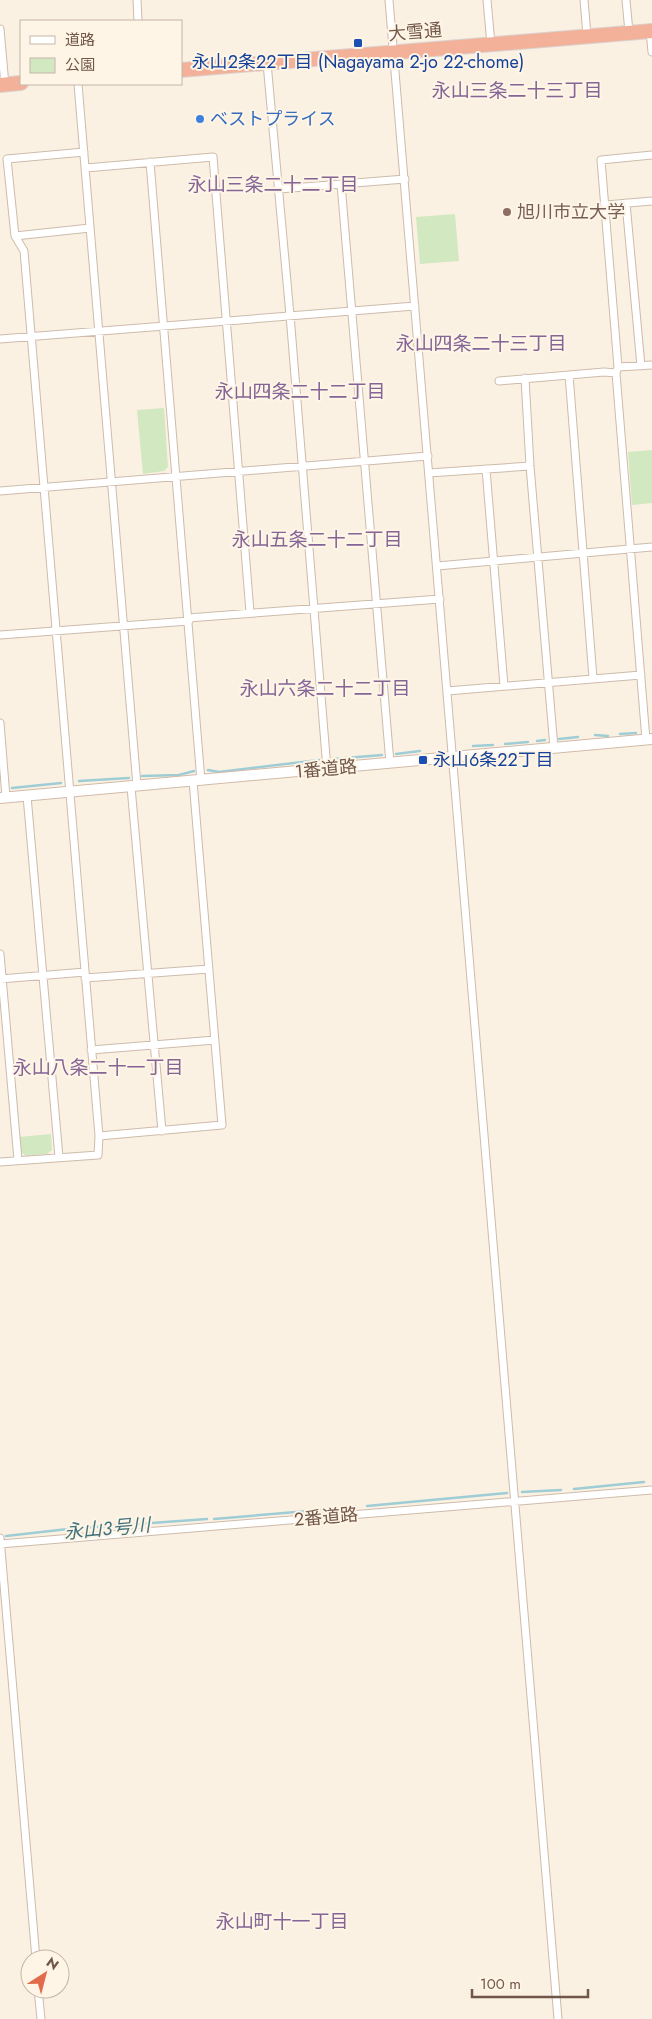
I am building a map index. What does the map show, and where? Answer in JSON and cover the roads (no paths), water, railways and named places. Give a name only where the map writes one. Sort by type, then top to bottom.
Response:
[{"type":"highway","name":"大雪通","points":[[182,70],[651,31]]},
{"type":"highway","points":[[2,85],[20,83]]},
{"type":"street","points":[[137,0],[138,20]]},
{"type":"street","points":[[389,0],[558,2019]]},
{"type":"street","points":[[487,0],[490,44]]},
{"type":"street","points":[[584,0],[587,36]]},
{"type":"street","points":[[626,0],[629,32]]},
{"type":"street","points":[[0,29],[2,85]]},
{"type":"street","points":[[651,31],[652,52]]},
{"type":"street","points":[[267,62],[280,189],[327,769]]},
{"type":"street","points":[[78,85],[124,626],[148,973],[162,1131]]},
{"type":"street","points":[[0,1162],[98,1155],[99,1136],[32,337],[24,251],[15,236],[7,159],[84,152]]},
{"type":"street","points":[[649,740],[641,675],[606,205],[601,160],[652,156]]},
{"type":"street","points":[[86,168],[213,157],[250,612]]},
{"type":"street","points":[[99,1136],[222,1125],[208,968],[188,619],[150,162]]},
{"type":"street","points":[[280,189],[405,179]]},
{"type":"street","points":[[341,184],[390,763]]},
{"type":"street","points":[[606,205],[652,201]]},
{"type":"street","points":[[626,204],[640,366]]},
{"type":"street","points":[[15,236],[90,228]]},
{"type":"street","points":[[0,340],[415,306]]},
{"type":"street","points":[[500,381],[604,372],[652,365]]},
{"type":"street","points":[[569,375],[593,678]]},
{"type":"street","points":[[525,378],[530,466],[554,748]]},
{"type":"street","points":[[0,492],[428,456]]},
{"type":"street","points":[[429,473],[530,466]]},
{"type":"street","points":[[486,470],[504,686]]},
{"type":"street","points":[[437,566],[652,547]]},
{"type":"street","points":[[0,635],[124,626],[250,612],[315,610],[440,599]]},
{"type":"street","points":[[447,691],[641,675]]},
{"type":"street","points":[[0,723],[3,797]]},
{"type":"street","name":"1番道路","points":[[3,797],[649,740]]},
{"type":"street","points":[[28,796],[59,1157]]},
{"type":"street","points":[[0,954],[18,1160]]},
{"type":"street","points":[[1,979],[43,975],[148,973],[208,968]]},
{"type":"street","points":[[91,1050],[215,1040]]},
{"type":"street","name":"2番道路","points":[[0,1544],[652,1490]]},
{"type":"street","points":[[0,1538],[35,1949]]},
{"type":"street","points":[[39,1999],[41,2019]]},
{"type":"waterway","points":[[620,734],[636,733]]},
{"type":"waterway","points":[[595,735],[608,736]]},
{"type":"waterway","points":[[559,739],[578,737]]},
{"type":"waterway","points":[[537,741],[545,740]]},
{"type":"waterway","points":[[505,744],[528,742]]},
{"type":"waterway","points":[[473,746],[493,745]]},
{"type":"waterway","points":[[396,754],[420,751]]},
{"type":"waterway","points":[[334,759],[382,755]]},
{"type":"waterway","points":[[208,770],[219,772],[319,760]]},
{"type":"waterway","points":[[142,776],[179,775],[194,771]]},
{"type":"waterway","points":[[79,781],[129,778]]},
{"type":"waterway","points":[[12,788],[61,783]]},
{"type":"waterway","name":"永山３号川","points":[[574,1489],[644,1482]]},
{"type":"waterway","name":"永山３号川","points":[[522,1492],[561,1490]]},
{"type":"waterway","name":"永山３号川","points":[[367,1506],[507,1493]]},
{"type":"waterway","name":"永山３号川","points":[[344,1508],[356,1507]]},
{"type":"waterway","name":"永山３号川","points":[[214,1519],[332,1509]]},
{"type":"waterway","name":"永山３号川","points":[[6,1536],[68,1529],[207,1519]]},
{"type":"place","name":"永山2条22丁目 (Nagayama 2-jo 22-chome)","points":[[358,43]]},
{"type":"place","name":"ベストプライス","points":[[200,119]]},
{"type":"place","name":"旭川市立大学","points":[[507,212]]},
{"type":"place","name":"永山6条22丁目","points":[[423,760]]},
{"type":"district","name":"永山三条二十三丁目","points":[[517,90]]},
{"type":"district","name":"永山三条二十二丁目","points":[[273,184]]},
{"type":"district","name":"永山四条二十三丁目","points":[[481,343]]},
{"type":"district","name":"永山四条二十二丁目","points":[[300,391]]},
{"type":"district","name":"永山五条二十二丁目","points":[[317,539]]},
{"type":"district","name":"永山六条二十二丁目","points":[[325,688]]},
{"type":"district","name":"永山八条二十一丁目","points":[[98,1067]]},
{"type":"district","name":"永山町十一丁目","points":[[282,1921]]}]
